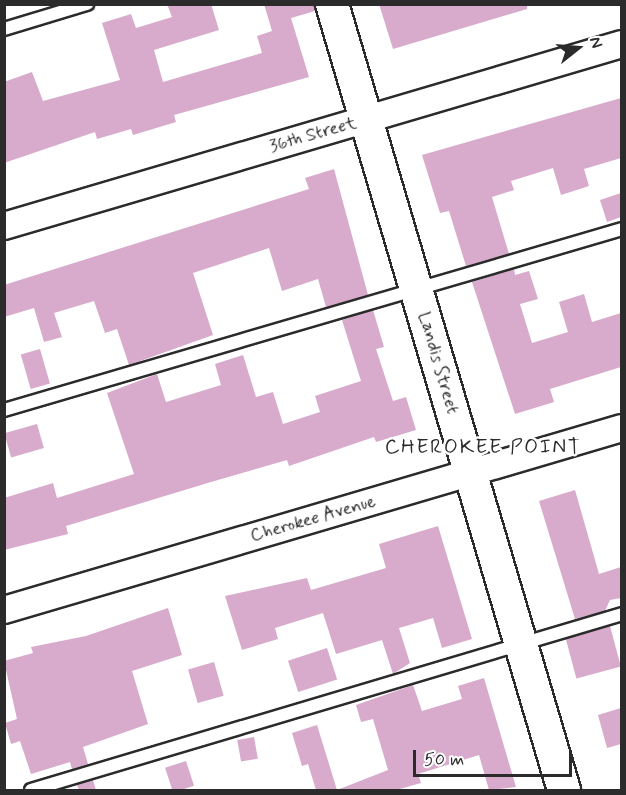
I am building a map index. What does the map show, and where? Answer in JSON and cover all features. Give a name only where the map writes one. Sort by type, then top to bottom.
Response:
[{"type":"street","name":"Landis Street","points":[[332,4],[564,790]]},
{"type":"street","name":"36th Street","points":[[4,225],[621,44]]},
{"type":"street","name":"Cherokee Avenue","points":[[4,610],[621,428]]},
{"type":"lane","points":[[4,29],[87,4]]},
{"type":"lane","points":[[4,410],[621,229]]},
{"type":"lane","points":[[31,790],[520,642],[621,614]]},
{"type":"building","points":[[167,4],[211,4],[219,30],[154,50],[163,82],[262,53],[257,36],[272,31],[264,4],[315,4],[315,11],[291,18],[309,77],[174,115],[176,122],[133,135],[131,129],[97,139],[95,132],[4,163],[4,82],[32,72],[43,101],[120,80],[102,23],[131,14],[136,28],[172,17]]},
{"type":"building","points":[[379,4],[527,4],[527,9],[393,49]]},
{"type":"building","points":[[621,98],[621,158],[584,169],[589,186],[561,195],[553,168],[511,181],[514,190],[492,197],[509,254],[466,266],[449,211],[440,213],[422,155]]},
{"type":"building","points":[[334,169],[368,295],[326,307],[318,279],[282,291],[269,248],[193,273],[213,335],[129,365],[117,329],[105,333],[94,301],[54,313],[62,337],[44,342],[34,308],[4,317],[4,285],[309,189],[305,178]]},
{"type":"building","points":[[621,193],[621,217],[607,222],[600,200]]},
{"type":"building","points":[[514,269],[515,275],[529,271],[538,299],[520,304],[532,343],[568,332],[559,302],[584,294],[592,322],[621,313],[621,367],[550,389],[554,402],[515,414],[472,282]]},
{"type":"building","points":[[373,310],[384,347],[376,349],[393,401],[406,397],[416,430],[376,442],[374,437],[289,466],[287,460],[211,482],[66,526],[68,534],[4,550],[4,498],[53,483],[57,498],[134,474],[107,393],[157,374],[166,402],[221,385],[215,364],[243,355],[256,397],[273,392],[283,424],[320,412],[315,396],[361,381],[342,320]]},
{"type":"building","points":[[40,349],[50,384],[31,389],[21,355]]},
{"type":"building","points":[[37,424],[44,448],[11,457],[4,433]]},
{"type":"building","points":[[575,490],[599,574],[621,567],[621,598],[610,600],[605,611],[575,619],[539,501]]},
{"type":"building","points":[[438,526],[472,639],[442,648],[433,618],[399,628],[410,663],[393,674],[382,640],[336,654],[323,613],[275,628],[278,639],[242,650],[225,596],[307,578],[311,590],[386,568],[379,544]]},
{"type":"building","points":[[168,608],[182,655],[132,671],[148,724],[83,747],[88,764],[72,769],[70,762],[31,774],[20,741],[11,744],[5,723],[17,719],[4,661],[33,653],[31,647],[86,636]]},
{"type":"building","points":[[610,626],[621,667],[576,678],[566,638]]},
{"type":"building","points":[[327,648],[337,679],[298,692],[288,661]]},
{"type":"building","points":[[214,662],[224,696],[198,703],[188,669]]},
{"type":"building","points":[[484,678],[516,787],[489,790],[479,755],[418,774],[421,783],[396,790],[337,790],[388,770],[373,719],[361,722],[356,705],[413,685],[422,711],[462,699],[458,686]]},
{"type":"building","points":[[621,708],[621,744],[607,748],[598,715]]},
{"type":"building","points":[[317,725],[337,790],[316,790],[308,764],[302,766],[292,733]]},
{"type":"building","points":[[254,737],[258,759],[241,762],[237,740]]},
{"type":"building","points":[[186,761],[194,786],[172,790],[165,768]]},
{"type":"building","points":[[93,780],[96,790],[79,790],[77,785]]},
{"type":"district","name":"CHEROKEE POINT","points":[[483,447]]}]
